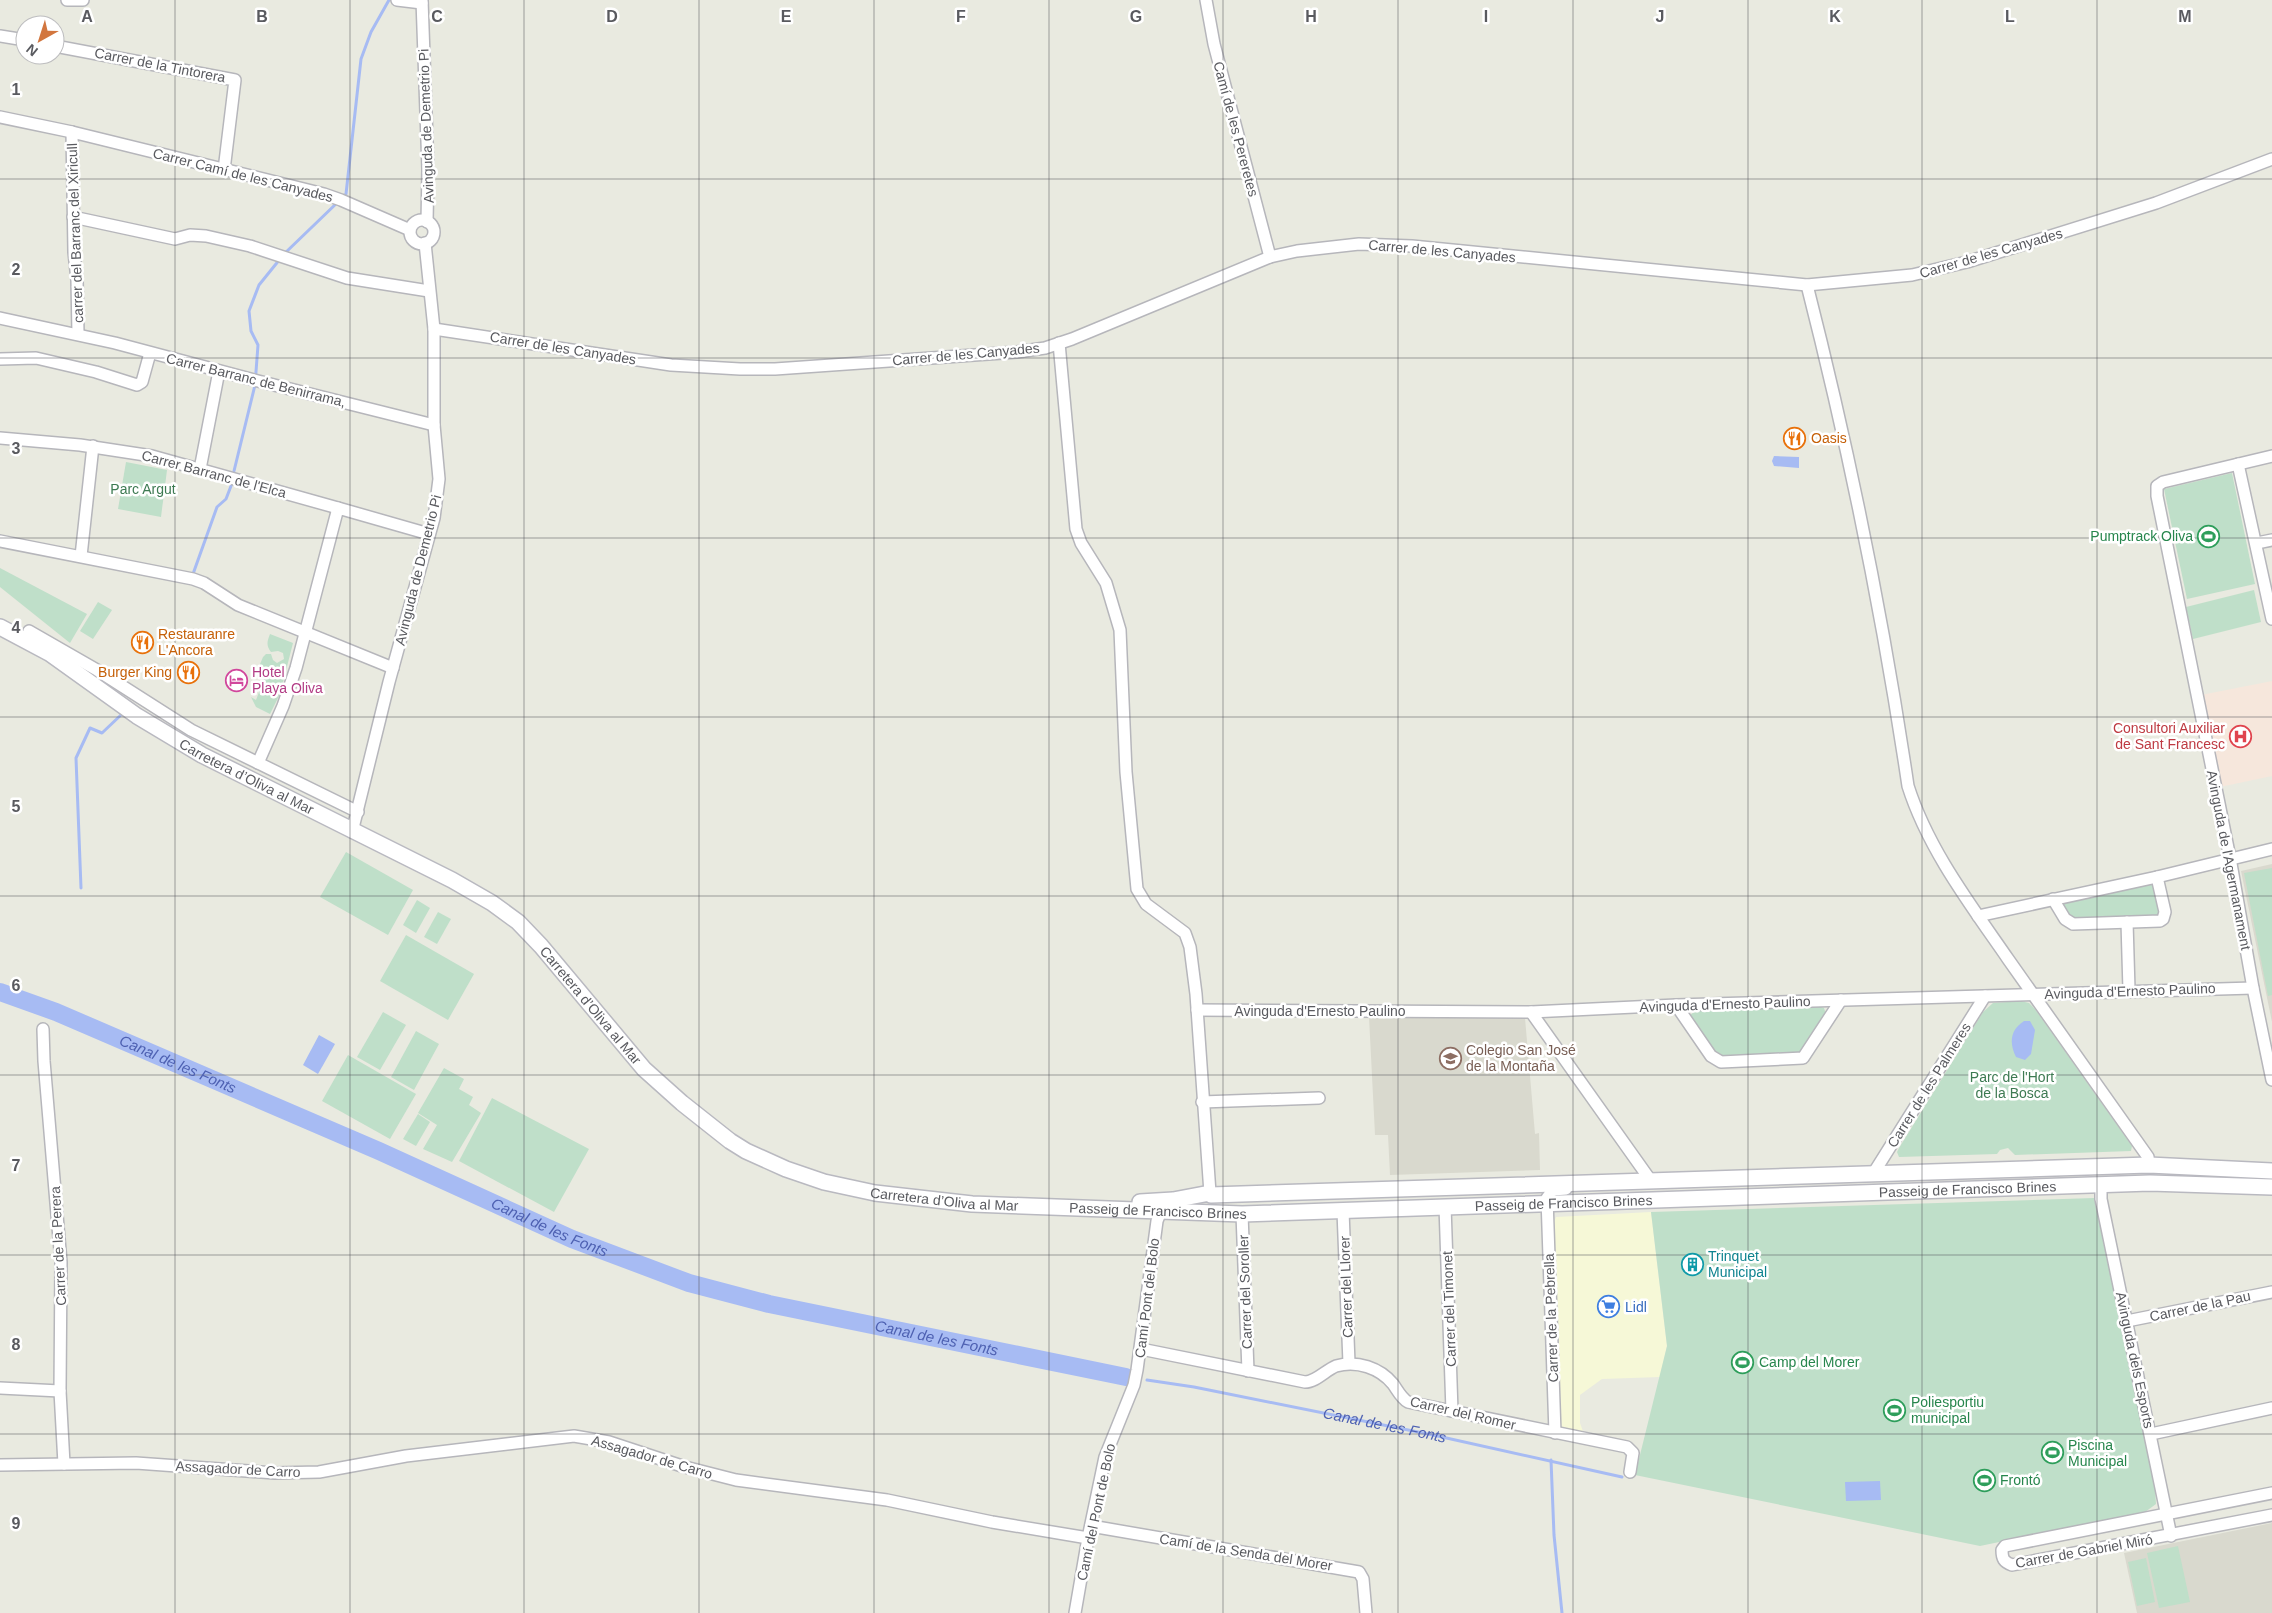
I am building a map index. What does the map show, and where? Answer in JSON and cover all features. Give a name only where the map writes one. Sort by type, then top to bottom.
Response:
[{"type":"street","points":[[67,0],[83,0]]},
{"type":"street","points":[[398,0],[422,2]]},
{"type":"street","name":"Camí de les Pereretes","points":[[1206,0],[1214,44],[1270,257]]},
{"type":"street","name":"Avinguda de Demetrio Pi","points":[[422,2],[428,179],[427,222]]},
{"type":"street","points":[[0,36],[15,38]]},
{"type":"street","name":"Carrer de la Tintorera","points":[[65,48],[236,80],[224,170]]},
{"type":"street","points":[[0,117],[72,132]]},
{"type":"street","name":"Carrer Camí de les Canyades","points":[[72,132],[340,199],[410,230]]},
{"type":"street","name":"carrer del Barranc del Xiricull","points":[[72,132],[74,252],[77,280],[78,334]]},
{"type":"street","name":"Carrer de les Canyades","points":[[434,329],[671,364],[740,369],[775,369],[986,355],[1017,352],[1059,344],[1270,257],[1297,251],[1360,244],[1412,246],[1807,285],[1933,272],[2156,203],[2272,159]]},
{"type":"street","points":[[73,218],[175,239],[190,235],[206,236],[250,246],[318,270],[359,281],[429,291]]},
{"type":"street","points":[[417,222],[427,222],[434,231],[432,238],[426,243],[415,242],[410,230],[417,222]]},
{"type":"street","name":"Avinguda de Demetrio Pi","points":[[352,832],[437,503],[439,479],[434,425],[434,329],[426,243]]},
{"type":"street","points":[[1807,285],[1860,512],[1886,642],[1908,786],[1926,833],[1978,916],[2155,1165],[2156,1183]]},
{"type":"street","name":"Carrer Barranc de Benirrama,","points":[[0,318],[78,334],[434,425]]},
{"type":"street","points":[[1059,344],[1076,528],[1081,543],[1106,583],[1120,630],[1126,772],[1137,888],[1143,900],[1180,928],[1187,938],[1197,1010],[1202,1102],[1204,1195],[1207,1213]]},
{"type":"street","points":[[0,359],[36,358],[96,372],[137,385],[142,382],[150,353]]},
{"type":"street","points":[[200,469],[219,371]]},
{"type":"street","name":"Carrer Barranc de l'Elca","points":[[0,438],[93,446],[152,456],[429,534]]},
{"type":"street","points":[[81,556],[93,446]]},
{"type":"street","points":[[2272,456],[2238,464],[2269,593],[2272,619]]},
{"type":"street","name":"Avinguda de l'Agermanament","points":[[2238,464],[2163,482],[2157,486],[2157,496],[2230,858],[2253,988],[2272,1080]]},
{"type":"street","points":[[258,763],[283,706],[305,634],[338,508]]},
{"type":"street","points":[[2257,543],[2272,540]]},
{"type":"street","points":[[0,541],[193,579],[204,583],[238,605],[305,634],[393,668]]},
{"type":"street","points":[[0,614],[48,653]]},
{"type":"street","points":[[3,628],[48,653]]},
{"type":"street","points":[[29,631],[97,670],[191,730],[358,812]]},
{"type":"street","name":"Carretera d’Oliva al Mar","points":[[48,653],[137,716],[202,755],[466,888],[508,913],[541,946],[644,1069],[693,1112],[746,1151],[768,1162],[808,1177],[875,1193],[972,1204],[1069,1207]]},
{"type":"street","points":[[1978,916],[2157,877],[2272,848]]},
{"type":"street","points":[[2053,900],[2070,923],[2160,921],[2164,919],[2165,912],[2157,877]]},
{"type":"street","points":[[2127,922],[2129,990]]},
{"type":"street","name":"Avinguda d'Ernesto Paulino","points":[[1197,1010],[1531,1012],[1676,1005],[2033,995],[2129,990],[2253,988]]},
{"type":"street","name":"Carrer de les Palmeres","points":[[1873,1174],[1985,996]]},
{"type":"street","points":[[1676,1005],[1711,1056],[1717,1061],[1731,1062],[1803,1058],[1841,1000]]},
{"type":"street","points":[[1531,1012],[1650,1181]]},
{"type":"street","name":"Carrer de la Perera","points":[[42,1028],[62,1262],[60,1391],[64,1464]]},
{"type":"street","points":[[1202,1102],[1319,1098]]},
{"type":"street","name":"Passeig de Francisco Brines","points":[[1069,1207],[1173,1200],[1204,1195],[2155,1165],[2272,1171]]},
{"type":"street","points":[[1547,1203],[1546,1198],[1553,1190],[1601,1187],[1607,1182]]},
{"type":"street","name":"Passeig de Francisco Brines","points":[[1069,1207],[1242,1214],[2101,1184],[2156,1183],[2272,1187]]},
{"type":"street","name":"Avinguda dels Esports","points":[[2101,1184],[2101,1199],[2171,1536]]},
{"type":"street","points":[[1160,1211],[1165,1204],[1186,1203],[1204,1195]]},
{"type":"street","name":"Carrer de la Pebrella","points":[[1547,1203],[1555,1433]]},
{"type":"street","name":"Carrer del Timonet","points":[[1445,1206],[1452,1411]]},
{"type":"street","name":"Camí Pont del Bolo","points":[[1134,1385],[1138,1370],[1160,1211]]},
{"type":"street","name":"Carrer del Llorer","points":[[1343,1211],[1349,1364]]},
{"type":"street","name":"Carrer del Soroller","points":[[1242,1214],[1248,1371]]},
{"type":"street","name":"Carrer de la Pau","points":[[2127,1321],[2272,1292]]},
{"type":"street","points":[[1141,1349],[1309,1382],[1326,1371],[1349,1364]]},
{"type":"street","name":"Carrer del Romer","points":[[1349,1364],[1365,1366],[1379,1372],[1390,1381],[1402,1398],[1408,1402],[1627,1448],[1633,1453],[1630,1472]]},
{"type":"street","name":"Camí del Pont de Bolo","points":[[1075,1613],[1105,1458],[1134,1385]]},
{"type":"street","points":[[0,1388],[60,1391]]},
{"type":"street","points":[[2151,1434],[2272,1408]]},
{"type":"street","name":"Assagador de Carro","points":[[0,1465],[136,1463],[275,1473],[319,1472],[406,1456],[574,1436],[609,1442],[685,1467],[736,1480],[887,1500],[992,1522],[1088,1538]]},
{"type":"street","name":"Carrer de Gabriel Miró","points":[[2272,1493],[2005,1546],[2002,1550],[2002,1558],[2006,1563],[2012,1565],[2171,1536],[2272,1515]]},
{"type":"street","name":"Camí de la Senda del Morer","points":[[1091,1526],[1359,1572],[1363,1579],[1366,1613]]},
{"type":"shaded area","name":"Consultori Auxiliar de Sant Francesc","points":[[2272,681],[2272,776],[2220,787],[2201,695]]},
{"type":"shaded area","points":[[2272,864],[2272,1022],[2241,871]]},
{"type":"shaded area","name":"Colegio San José de la Montaña","points":[[1369,1017],[1525,1018],[1535,1134],[1539,1133],[1540,1170],[1390,1175],[1388,1135],[1375,1135]]},
{"type":"shaded area","name":"Lidl","points":[[1651,1212],[1667,1346],[1660,1377],[1602,1379],[1580,1395],[1580,1423],[1584,1434],[1561,1428],[1553,1224],[1556,1217]]},
{"type":"shaded area","points":[[2272,1523],[2272,1613],[2137,1613],[2124,1553]]},
{"type":"green space","name":"Parc Argut","points":[[126,462],[167,470],[161,517],[118,509]]},
{"type":"green space","name":"Pumptrack Oliva","points":[[2232,473],[2255,584],[2187,599],[2164,489]]},
{"type":"green space","points":[[0,568],[87,614],[70,643],[0,587]]},
{"type":"green space","points":[[2254,590],[2261,622],[2193,639],[2186,607]]},
{"type":"green space","points":[[98,602],[112,610],[93,639],[80,631]]},
{"type":"green space","points":[[270,634],[293,643],[280,694],[270,714],[256,707],[251,697],[256,700],[264,679],[255,676],[263,657],[266,654],[271,654],[273,660],[277,663],[284,659],[283,653],[278,651],[271,652],[269,650],[268,639]]},
{"type":"green space","points":[[346,852],[413,890],[388,935],[320,897]]},
{"type":"green space","points":[[2272,868],[2272,995],[2268,996],[2244,873]]},
{"type":"green space","points":[[2150,883],[2155,888],[2159,916],[2076,919],[2069,916],[2063,905],[2064,903]]},
{"type":"green space","points":[[417,900],[430,908],[416,933],[403,925]]},
{"type":"green space","points":[[438,912],[451,919],[437,944],[424,937]]},
{"type":"green space","points":[[406,935],[474,974],[448,1020],[380,981]]},
{"type":"green space","name":"Parc de l'Hort de la Bosca","points":[[2021,1001],[2029,1003],[2035,1009],[2132,1146],[2131,1151],[2015,1155],[2008,1148],[2000,1150],[1997,1154],[1899,1157],[1897,1152],[1899,1148],[1983,1012],[1993,1003]]},
{"type":"green space","points":[[1818,1006],[1824,1008],[1826,1014],[1802,1055],[1718,1058],[1690,1015],[1697,1010]]},
{"type":"green space","points":[[383,1012],[406,1025],[380,1070],[357,1057]]},
{"type":"green space","points":[[416,1031],[439,1044],[414,1090],[391,1077]]},
{"type":"green space","points":[[348,1055],[416,1094],[390,1139],[322,1101]]},
{"type":"green space","points":[[444,1068],[464,1079],[459,1089],[473,1097],[469,1105],[481,1113],[452,1162],[423,1149],[437,1125],[418,1113]]},
{"type":"green space","points":[[492,1098],[589,1149],[554,1212],[459,1161]]},
{"type":"green space","points":[[418,1114],[430,1122],[416,1146],[403,1139]]},
{"type":"green space","name":"Poliesportiu municipal","points":[[2094,1198],[2155,1488],[2156,1504],[2145,1512],[1980,1546],[1635,1475],[1667,1346],[1651,1212]]},
{"type":"green space","points":[[2178,1546],[2190,1602],[2159,1608],[2147,1553]]},
{"type":"green space","points":[[2146,1558],[2155,1602],[2137,1606],[2128,1562]]},
{"type":"water","points":[[1774,456],[1799,457],[1799,468],[1774,466],[1772,461]]},
{"type":"water","points":[[2024,1021],[2030,1021],[2035,1030],[2031,1054],[2025,1060],[2016,1057],[2012,1047],[2013,1033]]},
{"type":"water","points":[[319,1035],[335,1044],[318,1074],[303,1065]]},
{"type":"water","points":[[1880,1481],[1881,1500],[1846,1501],[1845,1482]]},
{"type":"waterway","points":[[343,197],[346,194],[361,59],[371,32],[389,0]]},
{"type":"waterway","points":[[284,254],[339,201]]},
{"type":"waterway","points":[[234,471],[255,385],[258,345],[251,331],[249,311],[259,285],[280,259]]},
{"type":"waterway","points":[[193,574],[217,507],[226,499],[231,486]]},
{"type":"waterway","points":[[81,888],[76,758],[90,728],[102,733],[122,714],[126,714]]},
{"type":"waterway","name":"Canal de les Fonts","points":[[0,992],[56,1012],[379,1151],[572,1239],[689,1283],[769,1304],[1126,1377]]},
{"type":"waterway","name":"Canal de les Fonts","points":[[1147,1380],[1194,1387],[1433,1435],[1622,1477]]},
{"type":"waterway","points":[[1551,1460],[1554,1535],[1562,1613]]},
{"type":"place","name":"Oasis","points":[[1795,438]]},
{"type":"place","name":"Pumptrack Oliva","points":[[2209,536]]},
{"type":"place","name":"Restauranre L'Ancora","points":[[142,642]]},
{"type":"place","name":"Burger King","points":[[188,672]]},
{"type":"place","name":"Hotel Playa Oliva","points":[[236,680]]},
{"type":"place","name":"Consultori Auxiliar de Sant Francesc","points":[[2241,736]]},
{"type":"place","name":"Colegio San José de la Montaña","points":[[1450,1058]]},
{"type":"place","name":"Trinquet Municipal","points":[[1692,1264]]},
{"type":"place","name":"Lidl","points":[[1609,1307]]},
{"type":"place","name":"Camp del Morer","points":[[1743,1362]]},
{"type":"place","name":"Poliesportiu municipal","points":[[1895,1410]]},
{"type":"place","name":"Piscina Municipal","points":[[2052,1453]]},
{"type":"place","name":"Frontó","points":[[1984,1480]]}]
